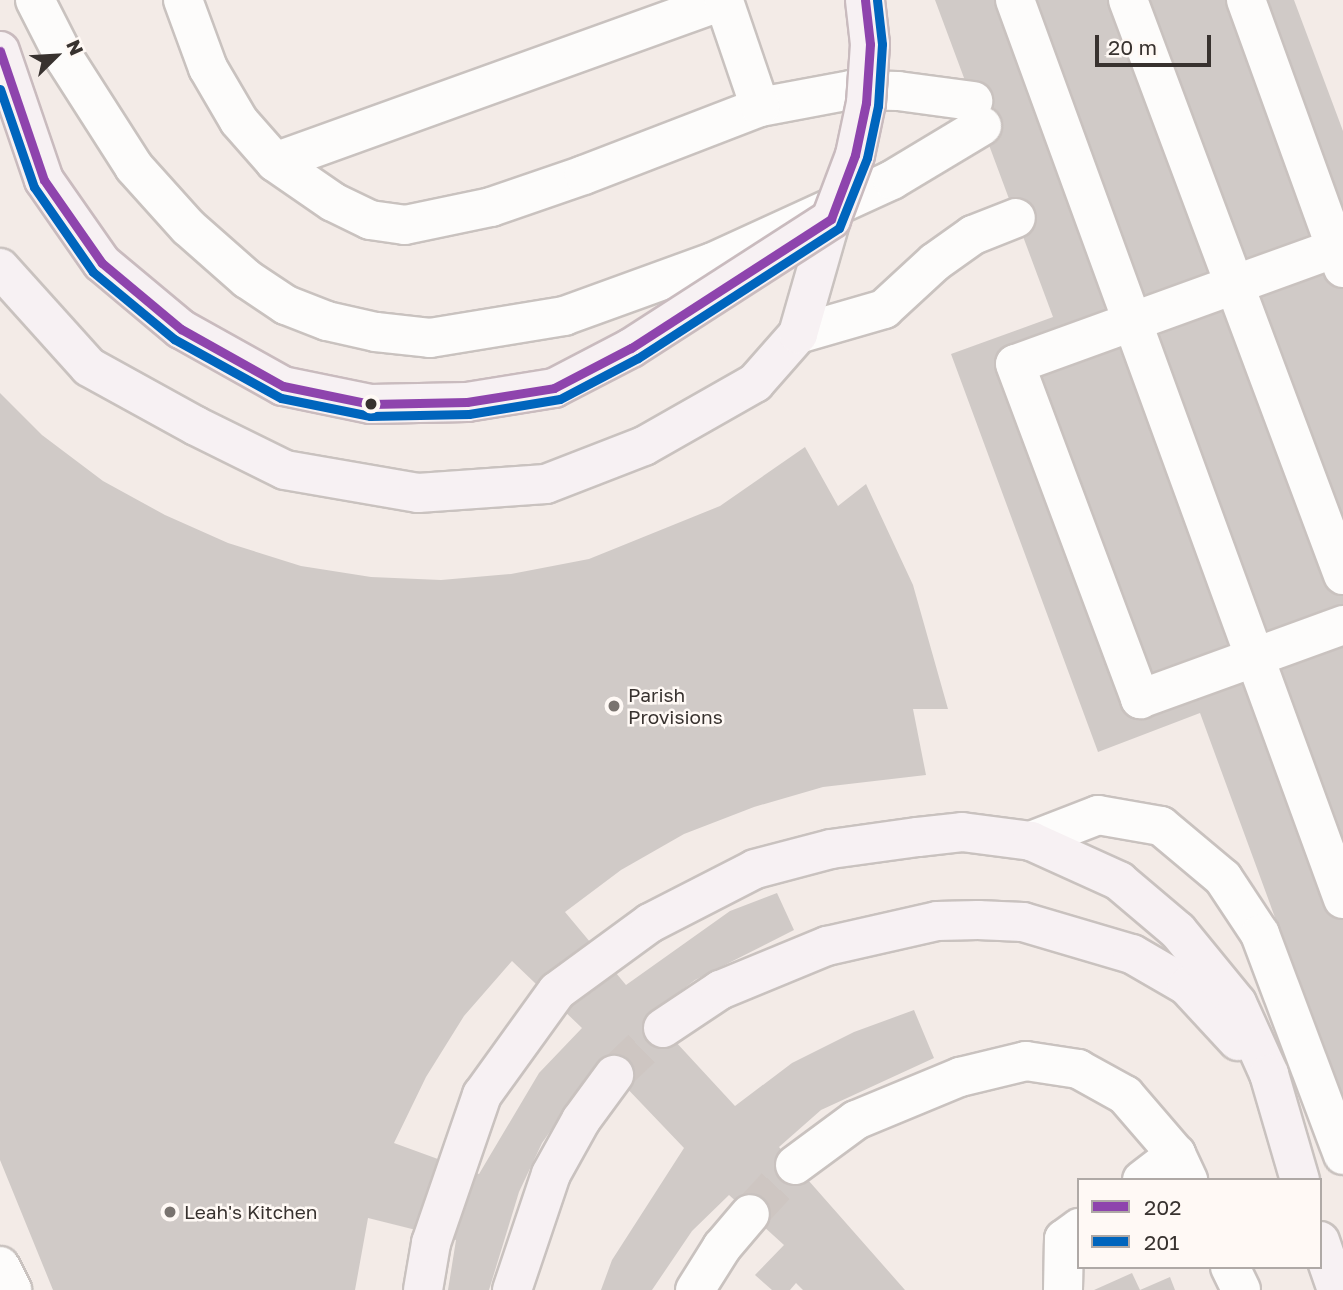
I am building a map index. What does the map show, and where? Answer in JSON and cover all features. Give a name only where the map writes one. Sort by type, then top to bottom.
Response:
[{"type":"main road","points":[[0,268],[89,367],[196,426],[285,470],[418,493],[546,484],[644,446],[755,383],[798,334],[831,219],[855,155],[866,103],[870,44],[865,0]]},
{"type":"main road","points":[[0,51],[44,180],[102,262],[181,329],[283,386],[326,395],[371,404],[467,402],[554,387],[631,348],[831,219]]},
{"type":"main road","points":[[424,1290],[431,1243],[482,1095],[557,991],[586,966],[683,903],[755,869],[831,849],[962,832],[1031,841],[1119,881],[1178,931],[1214,970],[1237,1003],[1258,1046],[1299,1178]]},
{"type":"main road","points":[[663,1028],[689,1009],[756,973],[876,932],[937,921],[1023,922],[1132,954],[1187,986],[1233,1034],[1252,1062],[1299,1178]]},
{"type":"main road","points":[[512,1290],[551,1174],[581,1120],[614,1075]]},
{"type":"main road","points":[[1322,1247],[1337,1290]]},
{"type":"lane","points":[[35,0],[65,59],[134,167],[188,227],[247,279],[286,305],[327,321],[376,332],[430,338],[564,316],[713,262],[892,180],[977,113],[898,91],[851,90],[760,107],[491,207],[405,225],[370,220],[333,202],[275,162],[239,121],[208,68],[183,0]]},
{"type":"lane","points":[[275,162],[724,0],[760,107]]},
{"type":"lane","points":[[1015,0],[1343,899]]},
{"type":"lane","points":[[1128,0],[1343,575]]},
{"type":"lane","points":[[1246,0],[1339,258],[1234,284],[1016,364],[1140,699],[1343,625]]},
{"type":"lane","points":[[798,334],[884,309],[935,262],[973,235],[1016,218]]},
{"type":"lane","points":[[1031,841],[1098,816],[1161,826],[1223,878],[1260,934],[1343,1155]]},
{"type":"lane","points":[[795,1165],[856,1120],[960,1077],[1026,1061],[1078,1069],[1125,1095],[1182,1167],[1148,1178]]},
{"type":"lane","points":[[695,1290],[722,1247],[750,1214]]},
{"type":"lane","points":[[1063,1290],[1064,1239],[1077,1229]]},
{"type":"lane","points":[[0,1266],[12,1290]]},
{"type":"lane","points":[[1231,1269],[1241,1290]]},
{"type":"building","points":[[935,0],[1294,0],[1343,131],[1343,1103],[1200,713],[1098,752],[951,354],[1053,317]]},
{"type":"building","points":[[0,393],[42,435],[103,481],[165,515],[228,543],[301,566],[371,577],[441,580],[511,574],[589,559],[720,506],[805,447],[838,506],[866,484],[913,585],[948,709],[913,709],[926,775],[823,787],[754,807],[684,834],[621,870],[565,912],[626,985],[730,911],[777,893],[794,930],[695,980],[650,1014],[735,1106],[792,1063],[854,1032],[914,1010],[934,1058],[821,1110],[779,1147],[905,1290],[803,1290],[796,1283],[790,1290],[772,1290],[755,1275],[784,1245],[729,1195],[692,1231],[652,1290],[601,1290],[612,1260],[684,1148],[600,1060],[542,1143],[519,1192],[489,1290],[448,1290],[456,1240],[368,1218],[355,1290],[53,1290],[0,1160]],"holes":[[[512,961],[582,1028],[539,1073],[479,1174],[394,1143],[426,1077],[464,1016]]]},
{"type":"building","points":[[1132,1273],[1140,1290],[1094,1290]]},
{"type":"building","points":[[1170,1277],[1175,1290],[1140,1290]]},
{"type":"tunnel","points":[[614,1075],[663,1028]]},
{"type":"tunnel","points":[[750,1214],[795,1165]]},
{"type":"transit line","name":"202","points":[[0,51],[44,180],[102,263],[181,329],[283,386],[371,404],[467,402],[554,388],[631,348],[831,219],[855,155],[866,103],[870,44],[865,0]]},
{"type":"transit line","name":"201","points":[[0,89],[34,187],[93,272],[174,339],[281,398],[370,416],[469,414],[560,399],[638,358],[839,228],[867,158],[878,106],[882,44],[877,0]]},
{"type":"place","name":"Parish Provisions","points":[[614,706]]},
{"type":"place","name":"Leah's Kitchen","points":[[170,1212]]}]
